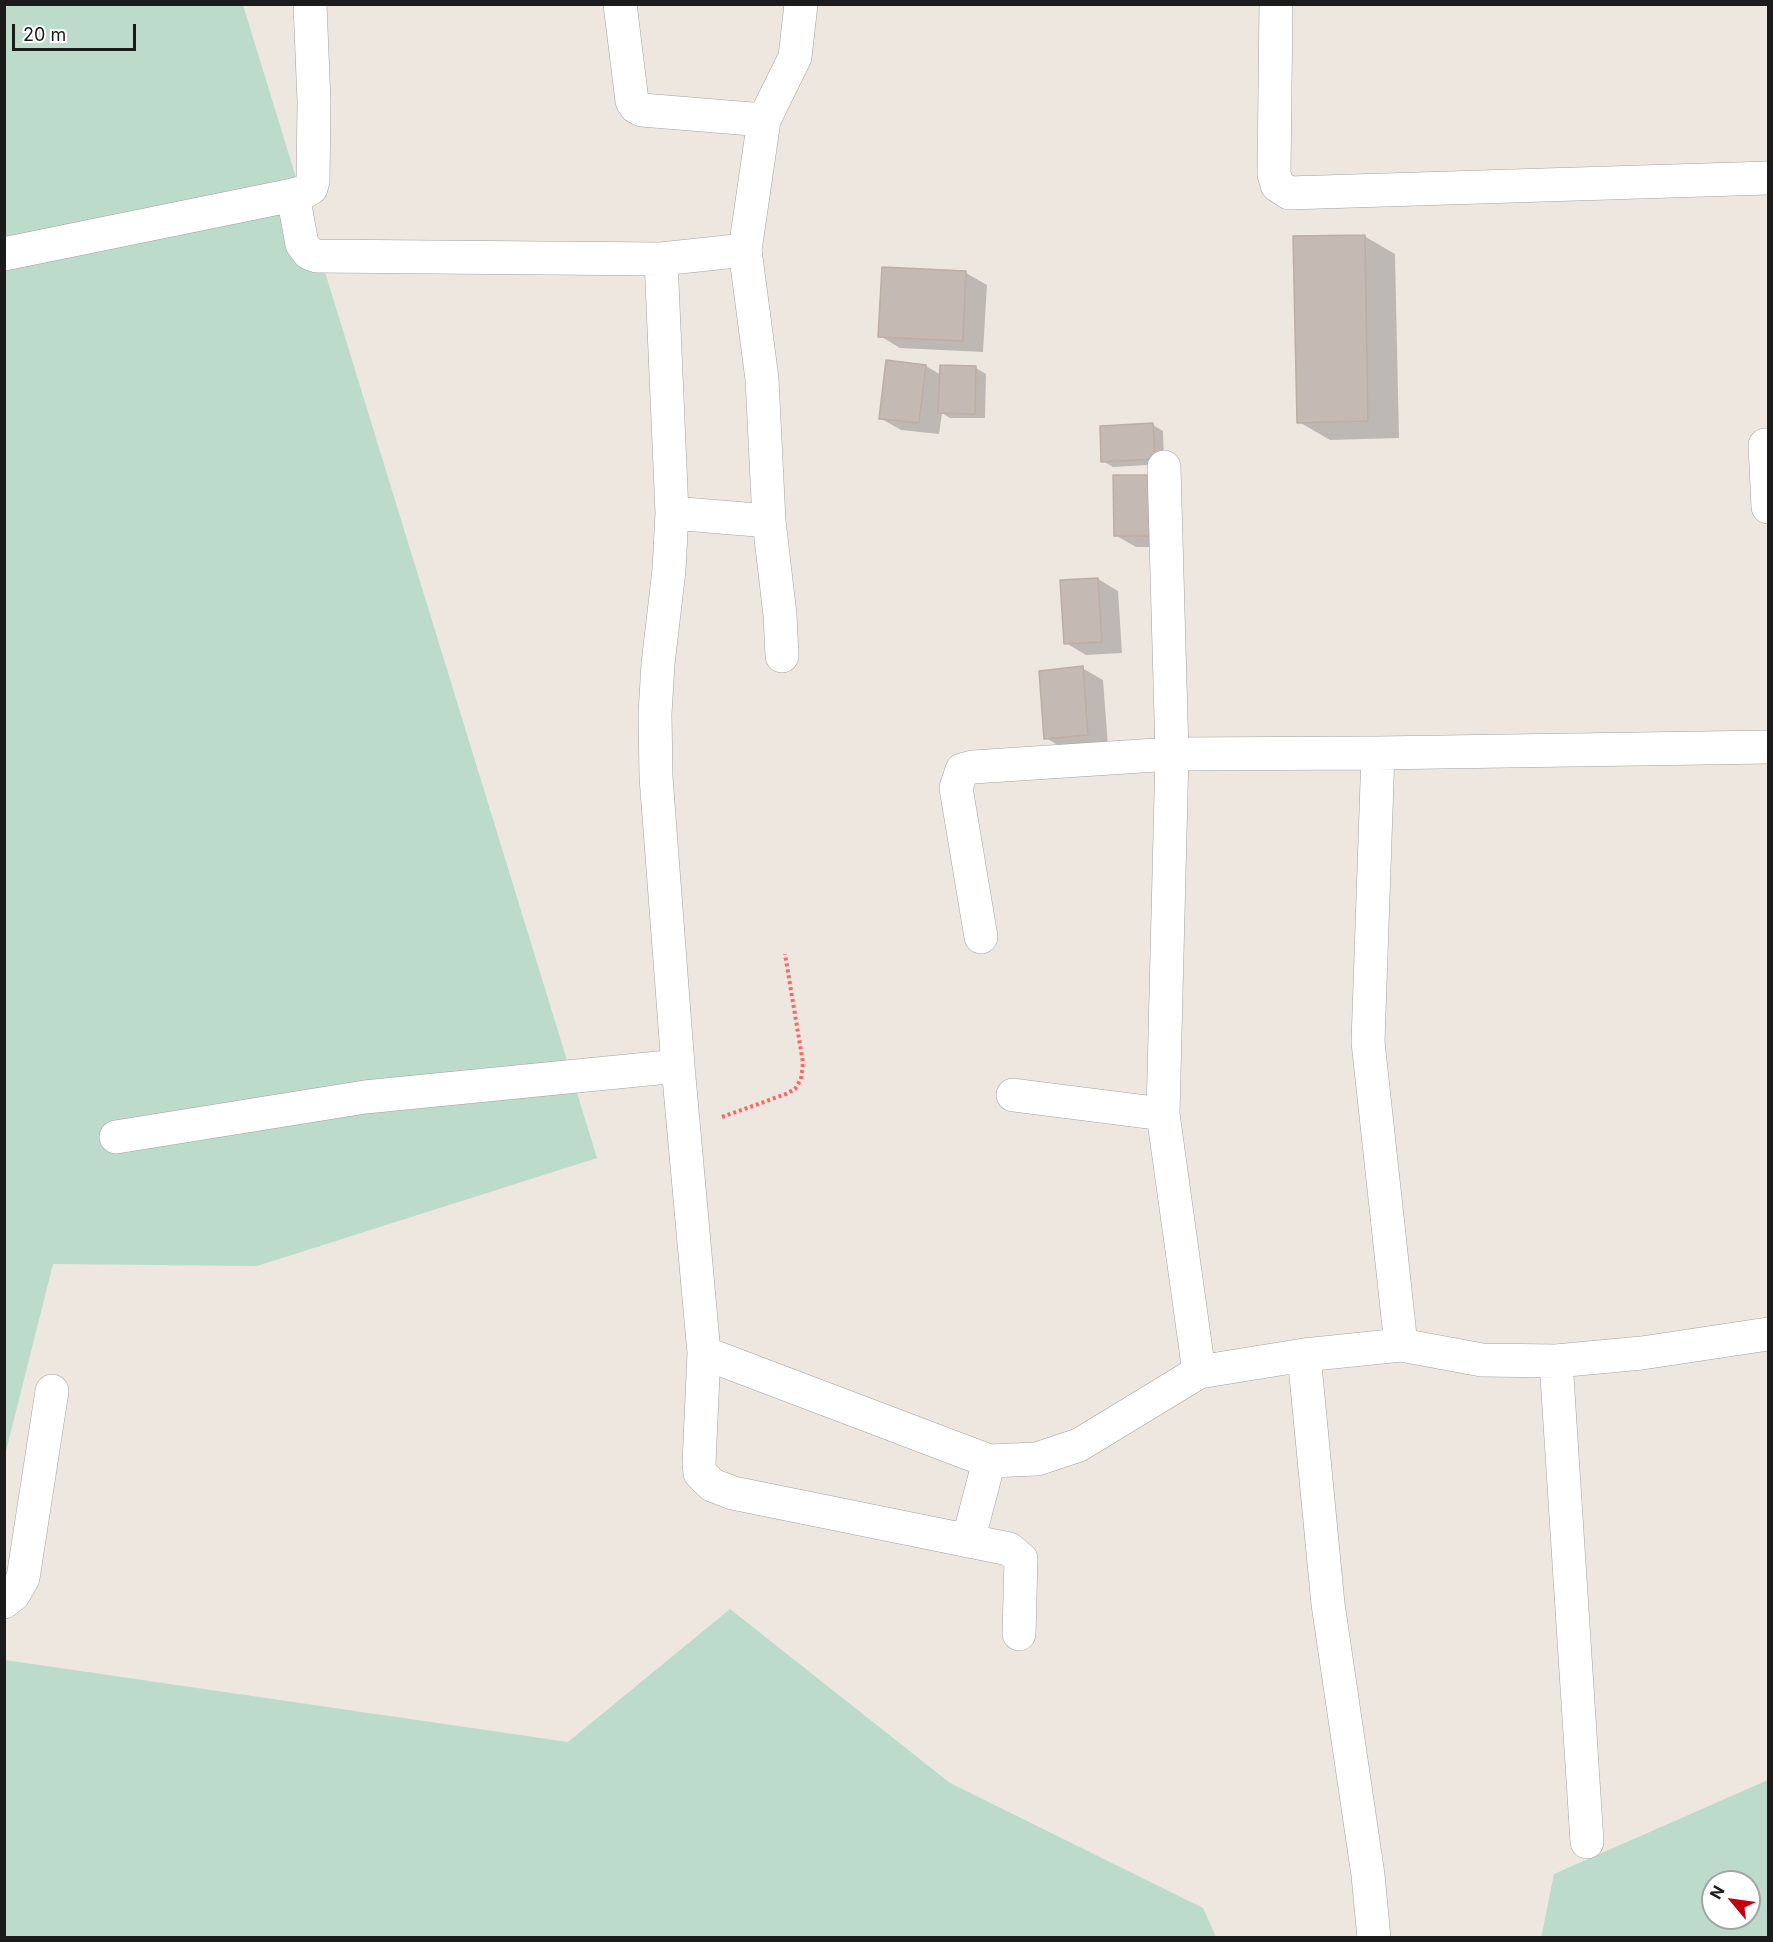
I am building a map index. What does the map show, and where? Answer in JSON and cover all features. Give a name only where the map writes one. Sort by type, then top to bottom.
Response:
[{"type":"street","points":[[4,254],[293,195],[308,190],[313,181],[314,102],[310,4]]},
{"type":"street","points":[[620,4],[632,101],[636,107],[642,110],[764,120]]},
{"type":"street","points":[[782,656],[770,521],[762,379],[745,249],[764,120],[795,57],[801,4]]},
{"type":"street","points":[[1276,4],[1274,174],[1278,185],[1289,193],[1768,178]]},
{"type":"street","points":[[293,195],[302,244],[313,255],[661,259],[745,249]]},
{"type":"street","points":[[661,259],[672,513],[669,570],[658,664],[655,714],[656,777],[678,1066],[704,1353],[700,1473],[712,1485],[733,1493],[1009,1549],[1021,1559],[1019,1634]]},
{"type":"street","points":[[1765,445],[1768,507]]},
{"type":"street","points":[[1164,467],[1172,754],[1163,1114],[1199,1372]]},
{"type":"street","points":[[672,513],[770,521]]},
{"type":"street","points":[[981,937],[956,788],[962,770],[973,766],[1172,754],[1768,747]]},
{"type":"street","points":[[1378,753],[1368,1042],[1401,1345]]},
{"type":"street","points":[[116,1137],[364,1097],[678,1066]]},
{"type":"street","points":[[1013,1095],[1163,1114]]},
{"type":"street","points":[[704,1353],[989,1461],[1037,1459],[1079,1445],[1199,1372],[1304,1355],[1401,1345],[1482,1360],[1556,1361],[1642,1353],[1768,1334]]},
{"type":"street","points":[[1304,1355],[1328,1604],[1368,1875],[1374,1938]]},
{"type":"street","points":[[1556,1361],[1587,1842]]},
{"type":"street","points":[[4,1602],[14,1594],[23,1578],[52,1391]]},
{"type":"street","points":[[968,1541],[989,1461]]},
{"type":"path","points":[[684,1131],[786,1094],[795,1089],[801,1079],[803,1063],[785,954]]},
{"type":"green space","points":[[5,5],[243,5],[597,1158],[257,1266],[53,1264],[5,1455]]},
{"type":"green space","points":[[730,1609],[950,1783],[1203,1908],[1216,1937],[5,1937],[5,1660],[568,1742]]},
{"type":"green space","points":[[1768,1780],[1768,1937],[1541,1938],[1554,1874]]},
{"type":"building","points":[[1365,235],[1368,421],[1297,423],[1293,236]]},
{"type":"building","points":[[882,267],[966,271],[963,341],[878,337]]},
{"type":"building","points":[[886,360],[926,365],[919,423],[879,419]]},
{"type":"building","points":[[940,365],[976,366],[975,414],[938,413]]},
{"type":"building","points":[[1153,423],[1155,459],[1101,462],[1100,426]]},
{"type":"building","points":[[1113,475],[1154,475],[1155,536],[1114,536]]},
{"type":"building","points":[[1098,578],[1102,642],[1064,644],[1060,580]]},
{"type":"building","points":[[1083,666],[1088,735],[1044,739],[1039,671]]}]
